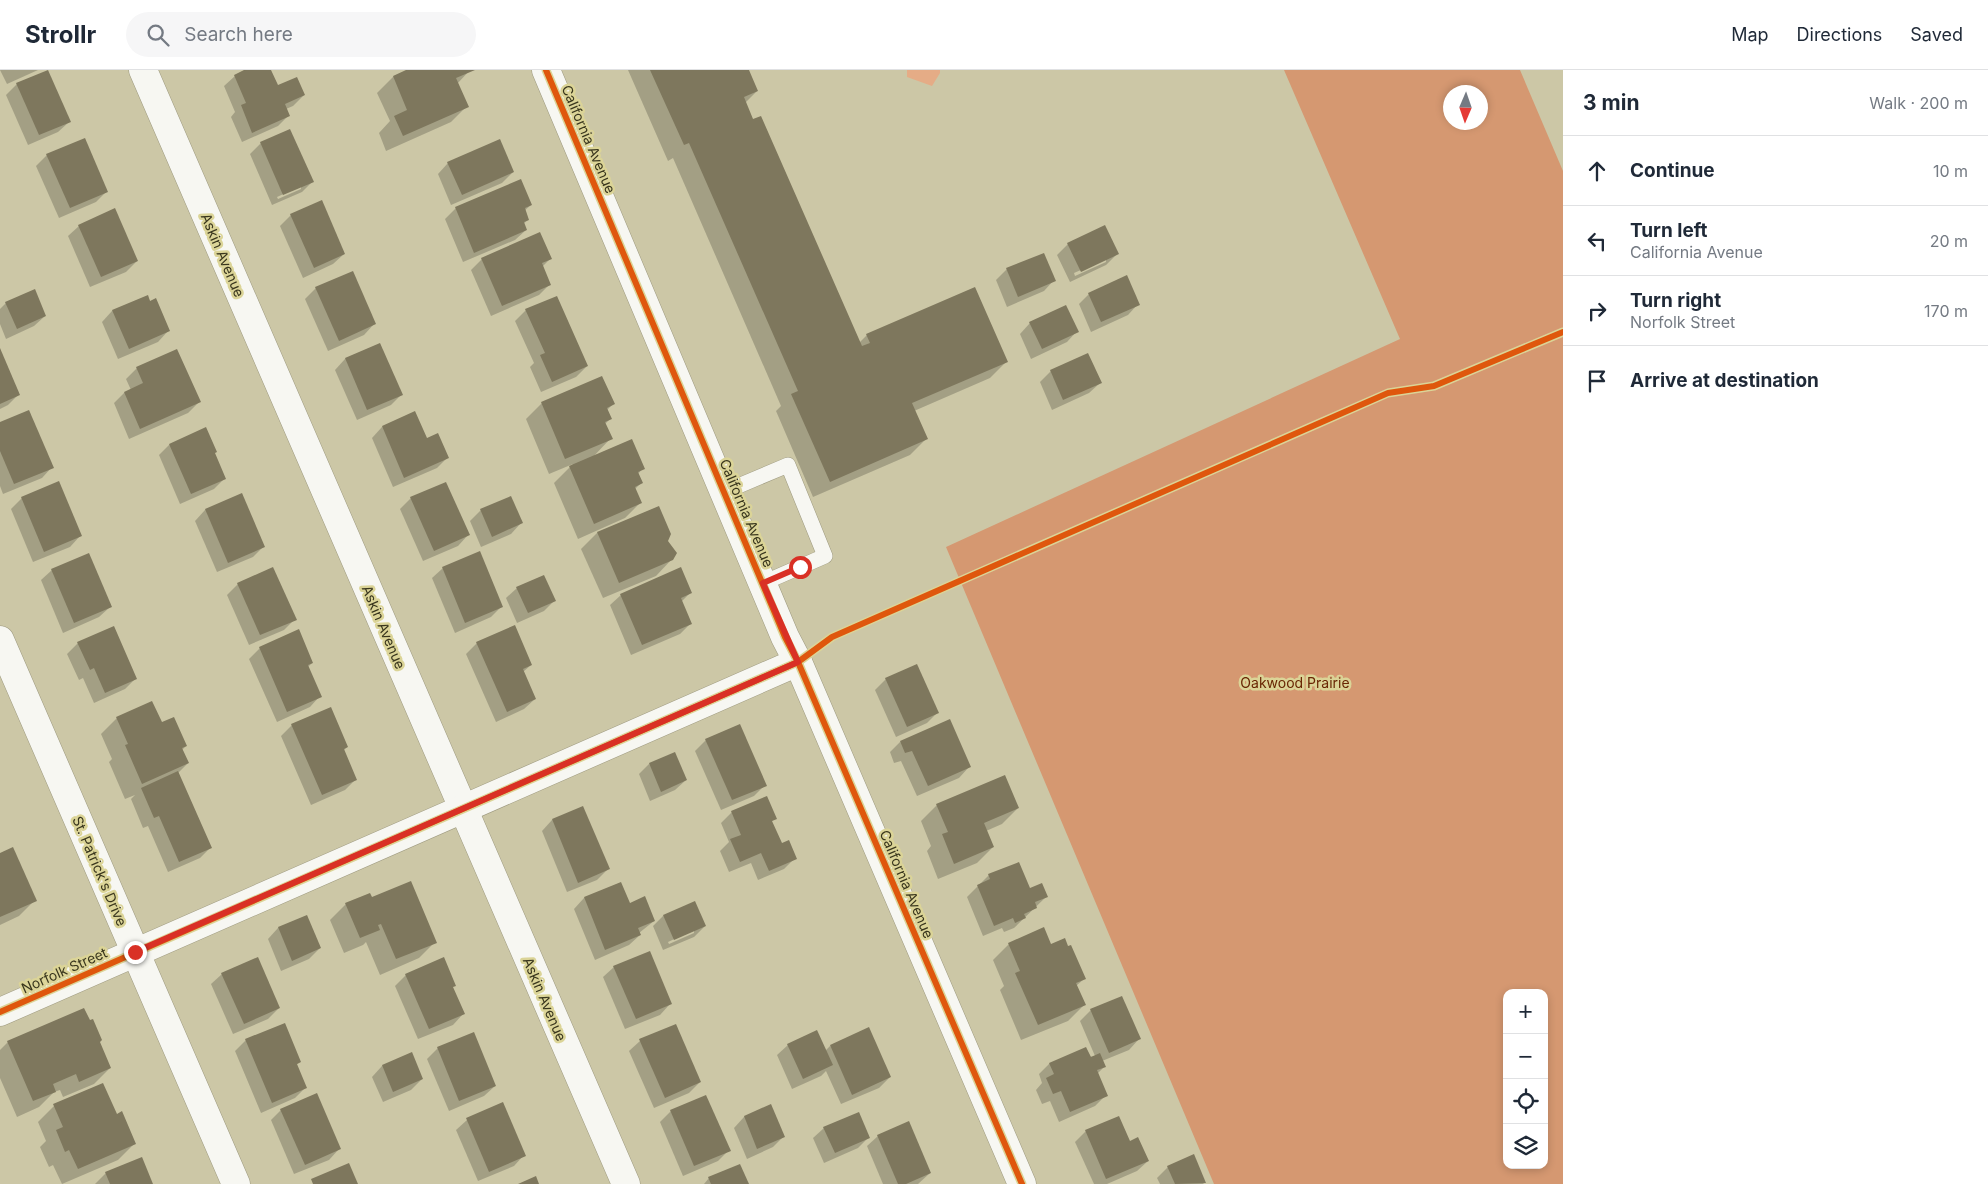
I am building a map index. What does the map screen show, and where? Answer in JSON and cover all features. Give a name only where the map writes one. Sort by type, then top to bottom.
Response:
[{"type":"street","name":"Askin Avenue","points":[[143,70],[626,1184]]},
{"type":"street","name":"California Avenue","points":[[546,70],[724,492],[1022,1184]]},
{"type":"street","name":"St. Patrick's Drive","points":[[0,640],[236,1184]]},
{"type":"street","name":"Norfolk Street","points":[[0,1012],[798,662]]},
{"type":"lane","points":[[724,492],[788,465],[825,556],[763,583]]},
{"type":"shaded area","points":[[907,70],[940,70],[940,73],[932,86],[907,77]]},
{"type":"green space","name":"Oakwood Prairie","points":[[1284,70],[1520,70],[1563,171],[1563,1184],[1214,1184],[946,547],[1400,339]]},
{"type":"building","points":[[48,70],[71,122],[39,135],[16,83]]},
{"type":"building","points":[[244,70],[271,70],[278,85],[297,77],[305,95],[285,104],[290,116],[252,133],[241,105],[246,103],[234,75]]},
{"type":"building","points":[[406,70],[475,70],[456,78],[469,107],[403,136],[394,116],[407,110],[393,76]]},
{"type":"building","points":[[650,70],[749,70],[758,91],[744,97],[753,119],[761,116],[862,346],[870,343],[866,334],[975,287],[1008,362],[912,403],[928,439],[830,482],[791,394],[798,391],[689,143],[684,145]]},
{"type":"building","points":[[290,129],[314,182],[283,195],[260,142]]},
{"type":"building","points":[[85,138],[108,192],[70,208],[46,154]]},
{"type":"building","points":[[500,139],[514,172],[462,195],[447,162]]},
{"type":"building","points":[[521,179],[532,205],[525,208],[529,220],[524,222],[527,230],[474,253],[455,207]]},
{"type":"building","points":[[322,200],[345,254],[314,268],[290,214]]},
{"type":"building","points":[[115,208],[138,261],[101,277],[78,225]]},
{"type":"building","points":[[1105,225],[1119,254],[1081,272],[1067,243]]},
{"type":"building","points":[[540,232],[552,259],[542,263],[551,285],[502,306],[481,258]]},
{"type":"building","points":[[1044,253],[1056,281],[1018,297],[1006,268]]},
{"type":"building","points":[[353,271],[376,324],[339,341],[315,287]]},
{"type":"building","points":[[1127,275],[1140,305],[1101,322],[1088,293]]},
{"type":"building","points":[[35,289],[46,316],[17,329],[5,302]]},
{"type":"building","points":[[148,295],[150,301],[156,298],[170,331],[129,349],[112,310]]},
{"type":"building","points":[[557,296],[588,366],[552,382],[540,355],[545,353],[525,309]]},
{"type":"building","points":[[1066,305],[1079,332],[1042,349],[1029,322]]},
{"type":"building","points":[[380,343],[403,395],[367,410],[345,358]]},
{"type":"building","points":[[0,348],[20,395],[0,404]]},
{"type":"building","points":[[177,349],[201,402],[140,429],[124,392],[143,383],[136,367]]},
{"type":"building","points":[[1088,353],[1102,383],[1063,400],[1050,370]]},
{"type":"building","points":[[602,376],[615,404],[607,408],[612,419],[605,422],[613,439],[565,459],[541,402]]},
{"type":"building","points":[[29,410],[54,468],[14,484],[0,451],[0,422]]},
{"type":"building","points":[[415,411],[427,438],[438,433],[449,458],[404,478],[382,426]]},
{"type":"building","points":[[206,427],[226,479],[191,494],[169,444]]},
{"type":"building","points":[[632,439],[645,469],[638,472],[643,483],[635,487],[642,503],[594,524],[569,466]]},
{"type":"building","points":[[59,481],[82,536],[44,552],[21,497]]},
{"type":"building","points":[[446,482],[470,535],[434,551],[410,497]]},
{"type":"building","points":[[242,493],[265,547],[228,563],[205,509]]},
{"type":"building","points":[[511,496],[523,523],[492,537],[480,509]]},
{"type":"building","points":[[659,506],[671,534],[668,541],[677,553],[673,560],[619,583],[597,532]]},
{"type":"building","points":[[480,551],[503,607],[465,623],[442,567]]},
{"type":"building","points":[[89,553],[112,607],[74,623],[51,569]]},
{"type":"building","points":[[273,567],[297,620],[260,635],[237,583]]},
{"type":"building","points":[[681,567],[692,593],[681,598],[692,624],[642,645],[620,594]]},
{"type":"building","points":[[544,575],[556,601],[528,613],[516,587]]},
{"type":"building","points":[[515,625],[532,665],[523,669],[536,699],[507,712],[476,642]]},
{"type":"building","points":[[114,626],[137,679],[105,693],[94,668],[90,670],[77,642]]},
{"type":"building","points":[[299,629],[313,663],[308,665],[322,697],[287,712],[259,647]]},
{"type":"building","points":[[917,664],[939,713],[907,727],[885,678]]},
{"type":"building","points":[[152,701],[162,722],[174,717],[187,746],[182,748],[189,763],[142,784],[125,745],[128,744],[116,717]]},
{"type":"building","points":[[331,707],[348,747],[344,749],[357,780],[322,795],[291,724]]},
{"type":"building","points":[[950,719],[971,767],[928,786],[912,751],[905,753],[900,741]]},
{"type":"building","points":[[740,724],[767,786],[732,800],[705,739]]},
{"type":"building","points":[[675,752],[687,780],[661,792],[649,763]]},
{"type":"building","points":[[178,771],[212,848],[179,862],[159,816],[154,818],[141,788]]},
{"type":"building","points":[[1005,775],[1019,808],[984,823],[994,847],[954,864],[942,834],[948,832],[936,804]]},
{"type":"building","points":[[767,796],[777,819],[772,821],[782,843],[789,840],[797,859],[769,871],[761,853],[740,862],[730,839],[741,835],[731,811]]},
{"type":"building","points":[[583,806],[610,869],[578,883],[552,819]]},
{"type":"building","points":[[13,847],[37,901],[0,917],[0,853]]},
{"type":"building","points":[[1019,862],[1030,888],[1042,883],[1048,897],[1035,902],[1037,908],[1024,914],[1026,918],[1015,923],[1013,918],[994,926],[977,885],[990,879],[988,874]]},
{"type":"building","points":[[411,881],[437,943],[396,959],[381,924],[378,925],[380,930],[360,938],[345,903],[370,893],[372,897]]},
{"type":"building","points":[[621,882],[630,903],[645,896],[655,921],[638,928],[641,935],[605,950],[584,897]]},
{"type":"building","points":[[695,901],[706,926],[674,940],[663,915]]},
{"type":"building","points":[[307,915],[321,948],[292,961],[278,927]]},
{"type":"building","points":[[1044,927],[1051,944],[1065,938],[1068,946],[1071,945],[1086,979],[1076,983],[1086,1005],[1038,1025],[1015,973],[1020,971],[1008,943]]},
{"type":"building","points":[[650,951],[672,1004],[636,1019],[613,966]]},
{"type":"building","points":[[258,957],[280,1008],[244,1024],[221,973]]},
{"type":"building","points":[[444,957],[456,986],[453,987],[465,1014],[429,1029],[405,974]]},
{"type":"building","points":[[1122,996],[1141,1039],[1109,1053],[1090,1009]]},
{"type":"building","points":[[84,1008],[90,1020],[93,1019],[111,1068],[79,1082],[76,1074],[53,1084],[56,1092],[33,1101],[7,1041]]},
{"type":"building","points":[[285,1023],[301,1062],[297,1064],[307,1088],[272,1103],[245,1039]]},
{"type":"building","points":[[676,1024],[701,1082],[665,1098],[639,1039]]},
{"type":"building","points":[[869,1027],[891,1077],[852,1095],[830,1045]]},
{"type":"building","points":[[817,1030],[833,1065],[803,1079],[787,1044]]},
{"type":"building","points":[[474,1032],[496,1086],[459,1101],[437,1047]]},
{"type":"building","points":[[1086,1047],[1091,1057],[1100,1053],[1106,1067],[1097,1070],[1108,1096],[1070,1112],[1061,1091],[1053,1094],[1046,1078],[1054,1074],[1049,1063]]},
{"type":"building","points":[[412,1052],[423,1079],[393,1092],[382,1065]]},
{"type":"building","points":[[103,1083],[117,1114],[122,1111],[136,1144],[78,1169],[69,1150],[65,1152],[56,1130],[63,1127],[53,1104]]},
{"type":"building","points":[[317,1093],[341,1149],[305,1165],[280,1109]]},
{"type":"building","points":[[706,1095],[731,1151],[694,1166],[670,1110]]},
{"type":"building","points":[[503,1102],[526,1156],[489,1172],[466,1118]]},
{"type":"building","points":[[771,1104],[785,1137],[757,1149],[744,1116]]},
{"type":"building","points":[[859,1112],[870,1138],[835,1153],[823,1127]]},
{"type":"building","points":[[1119,1116],[1130,1141],[1138,1137],[1149,1161],[1106,1179],[1085,1130]]},
{"type":"building","points":[[909,1121],[931,1173],[906,1184],[898,1184],[877,1135]]},
{"type":"building","points":[[1194,1154],[1206,1183],[1175,1184],[1167,1166]]},
{"type":"building","points":[[142,1157],[153,1184],[110,1184],[105,1172]]},
{"type":"building","points":[[349,1163],[358,1184],[313,1184],[311,1179]]},
{"type":"building","points":[[740,1164],[749,1184],[711,1184],[708,1177]]},
{"type":"building","points":[[536,1176],[539,1184],[518,1184]]},
{"type":"cycle path","points":[[546,70],[785,637],[798,662],[1022,1184]]},
{"type":"cycle path","points":[[0,1012],[798,662],[832,637],[1388,393],[1434,386],[1563,332]]},
{"type":"route","points":[[135,952],[798,662],[785,637],[763,583],[800,567]]}]
